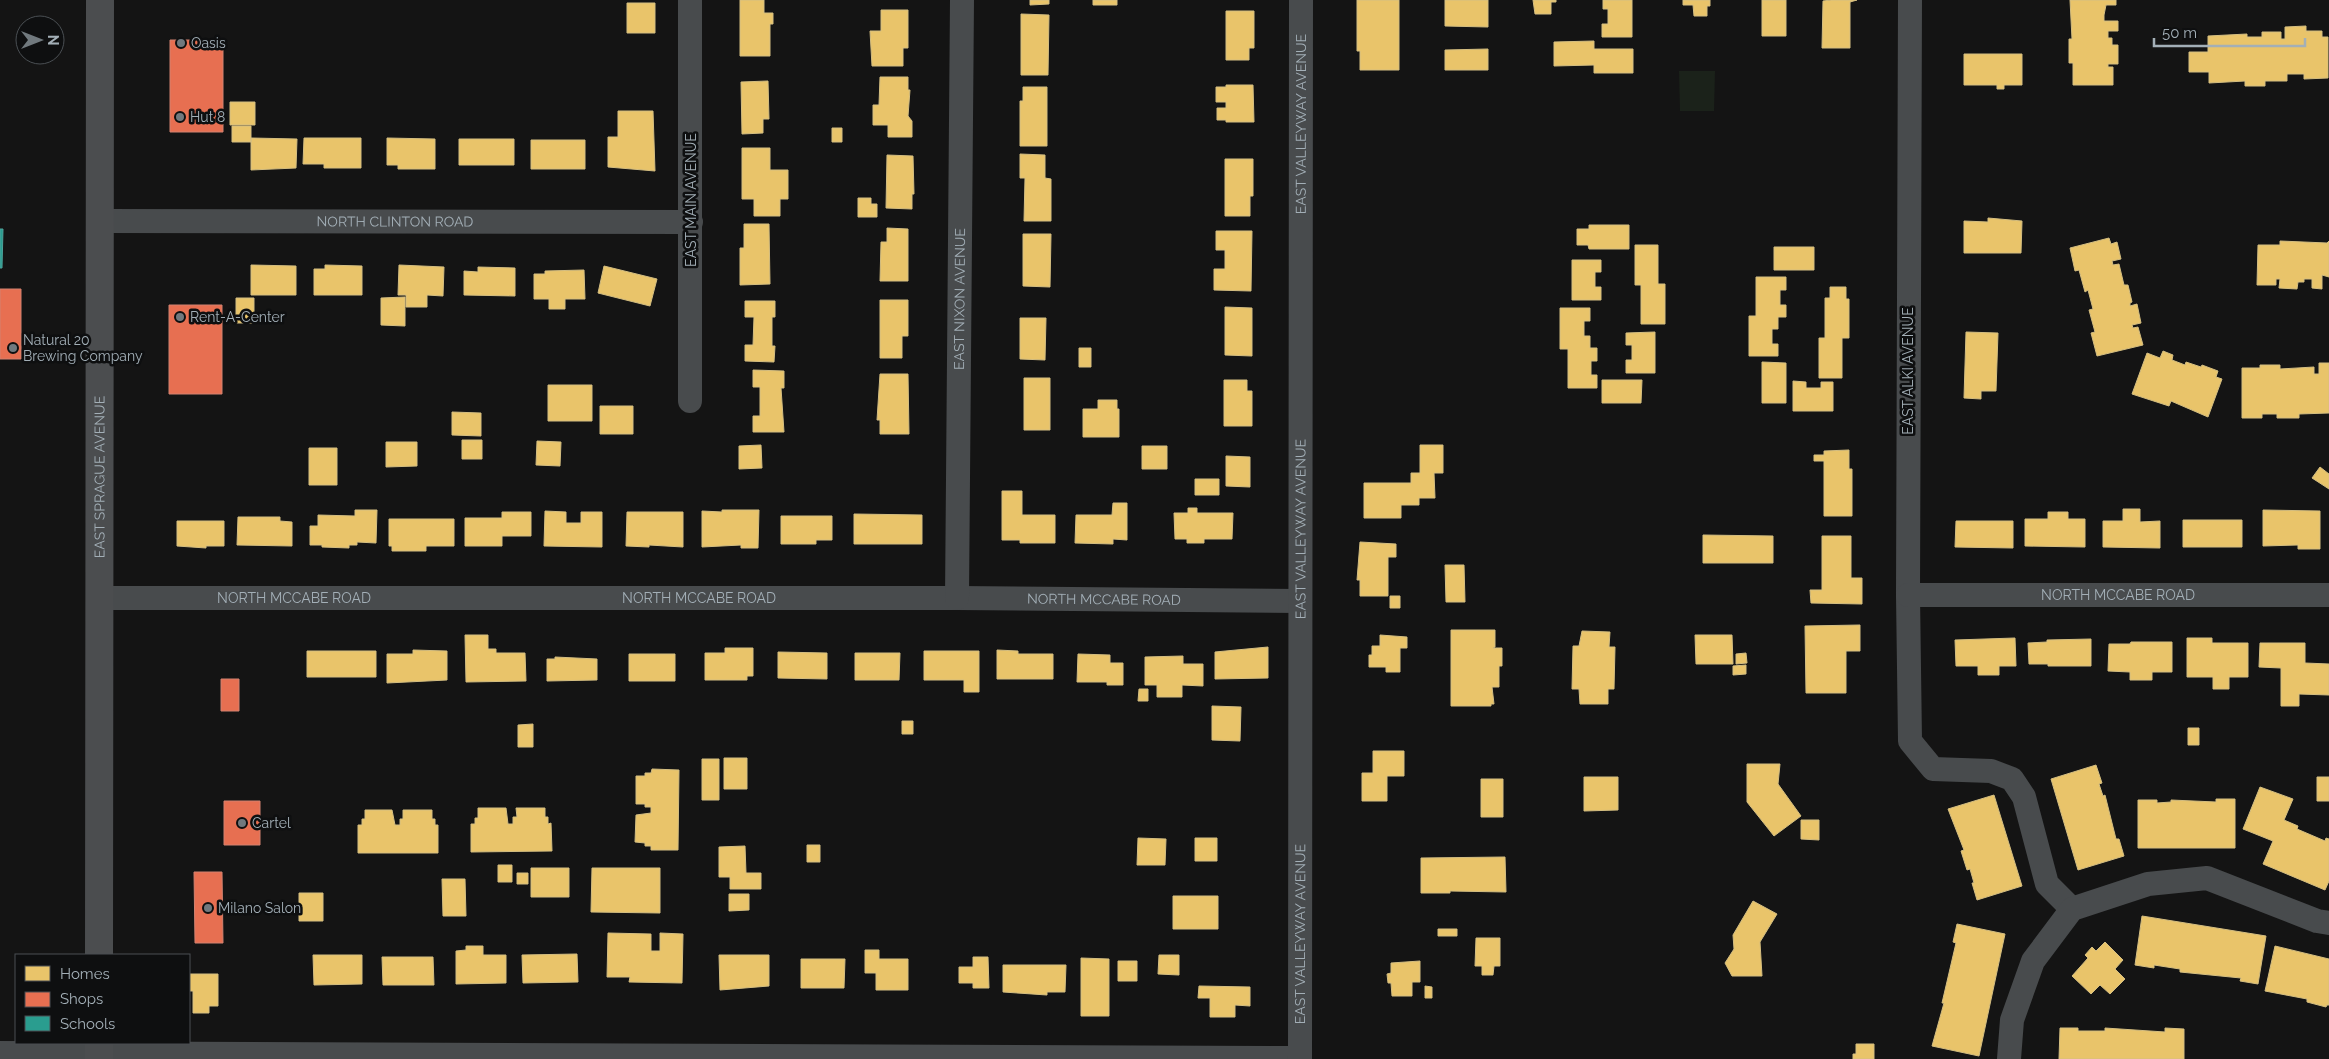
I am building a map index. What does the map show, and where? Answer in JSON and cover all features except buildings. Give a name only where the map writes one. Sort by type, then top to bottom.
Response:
[{"type":"main road","name":"EAST SPRAGUE AVENUE","points":[[99,954],[100,0]]},
{"type":"street","name":"EAST MAIN AVENUE","points":[[690,0],[690,401]]},
{"type":"street","name":"EAST NIXON AVENUE","points":[[957,598],[962,0]]},
{"type":"street","name":"EAST VALLEYWAY AVENUE","points":[[1300,1059],[1301,0]]},
{"type":"street","name":"EAST ALKI AVENUE","points":[[1910,0],[1908,595],[1910,741],[1934,769],[1991,772],[2012,779],[2024,797],[2047,884],[2072,908]]},
{"type":"street","name":"NORTH CLINTON ROAD","points":[[100,221],[691,222]]},
{"type":"street","name":"NORTH MCCABE ROAD","points":[[1908,595],[2329,595]]},
{"type":"street","name":"NORTH MCCABE ROAD","points":[[98,598],[957,598],[1299,601]]},
{"type":"street","points":[[2009,1059],[2012,1020],[2033,961],[2072,908],[2148,884],[2207,878],[2317,921],[2329,923]]},
{"type":"street","points":[[0,1053],[1300,1059]]},
{"type":"shaded area","points":[[1679,71],[1715,71],[1714,111],[1680,111]]},
{"type":"place","name":"Oasis","points":[[181,43]]},
{"type":"place","name":"Hut 8","points":[[180,117]]},
{"type":"place","name":"Rent-A-Center","points":[[180,317]]},
{"type":"place","name":"Natural 20 Brewing Company","points":[[13,348]]},
{"type":"place","name":"Cartel","points":[[242,823]]},
{"type":"place","name":"Milano Salon","points":[[208,908]]}]
